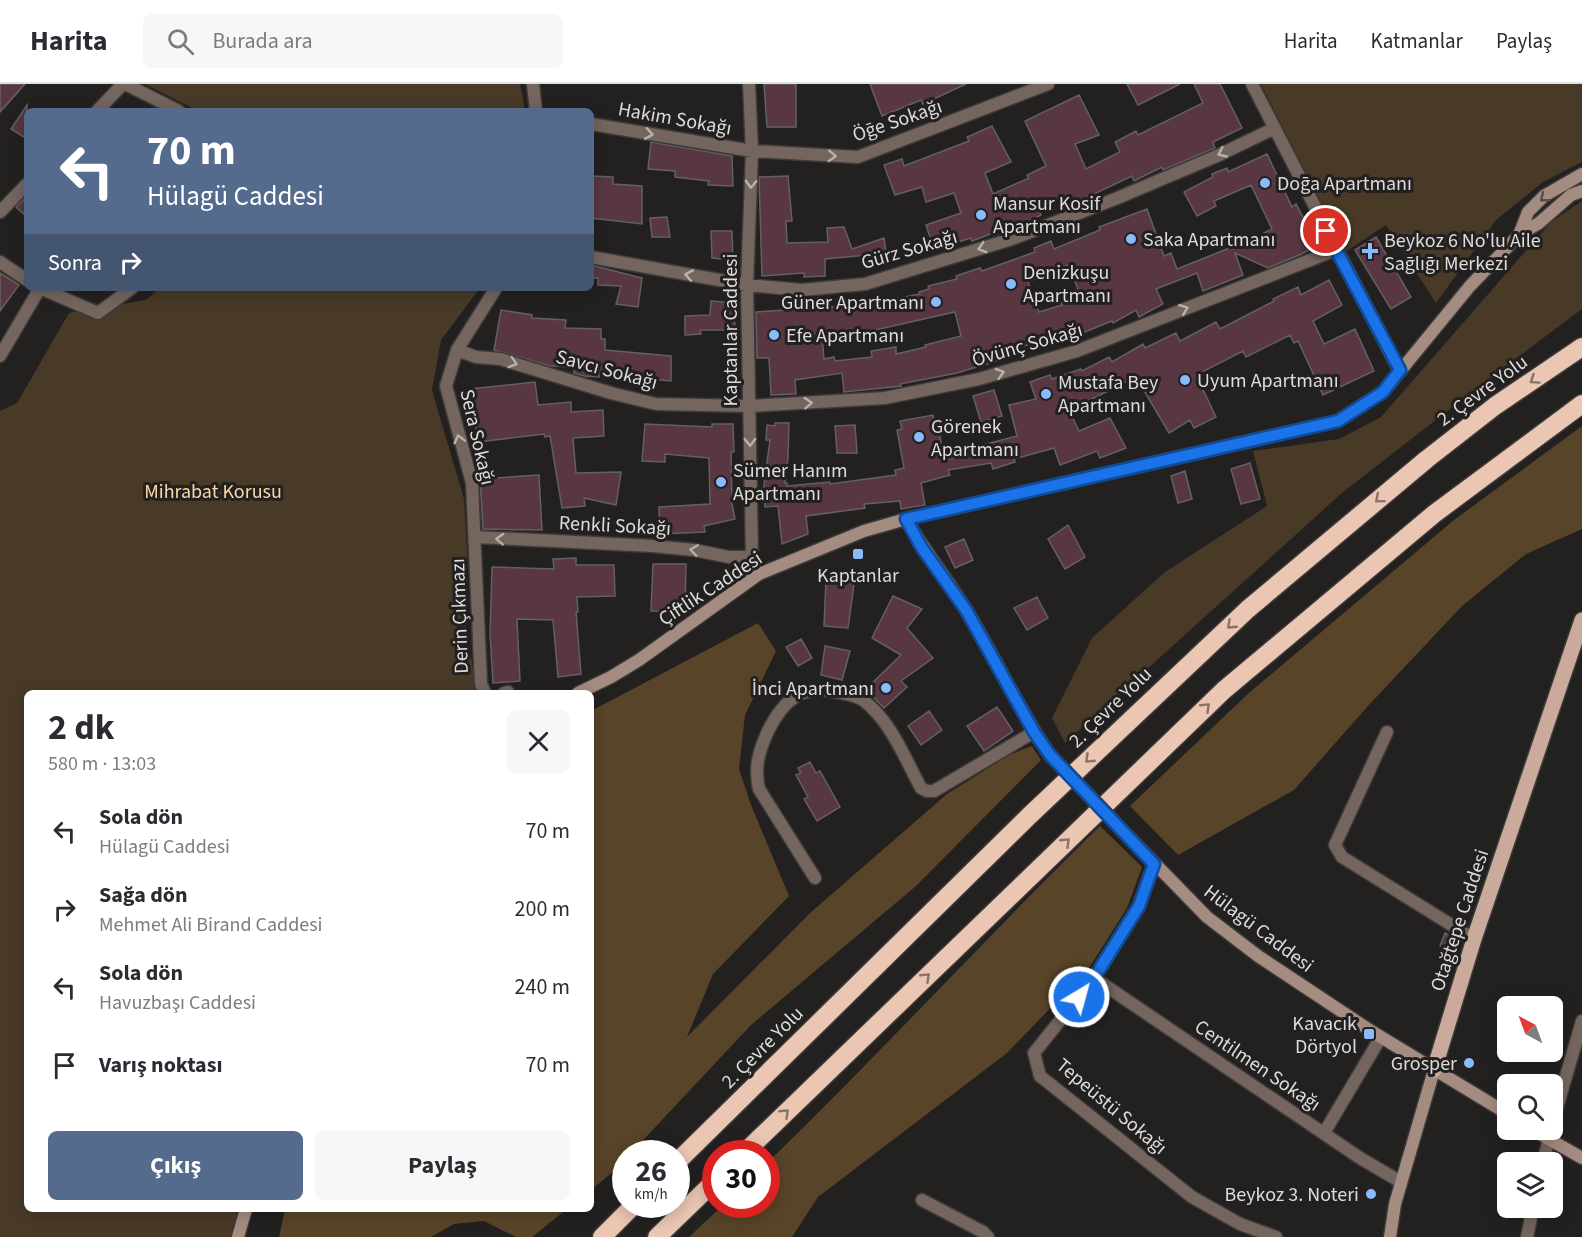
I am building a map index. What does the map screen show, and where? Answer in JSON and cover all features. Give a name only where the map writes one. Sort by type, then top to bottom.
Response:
[{"type":"highway","name":"2. Çevre Yolu","points":[[690,1149],[1029,816],[1248,609],[1426,459],[1495,406],[1582,347]]},
{"type":"highway","points":[[758,1140],[1224,690],[1434,514],[1582,404]]},
{"type":"highway","points":[[657,1237],[702,1194]]},
{"type":"highway","points":[[602,1237],[621,1218]]},
{"type":"main road","points":[[1519,235],[1528,212],[1544,196],[1582,174]]},
{"type":"main road","points":[[1519,235],[1539,223],[1571,195],[1582,191]]},
{"type":"main road","name":"Çiftlik Caddesi","points":[[584,690],[639,660],[759,574],[864,531],[906,519],[1338,421],[1383,392],[1470,286],[1519,235]]},
{"type":"main road","name":"Hülagü Caddesi","points":[[906,519],[922,548],[966,610],[1034,732],[1050,755],[1207,917],[1249,949],[1381,1037],[1497,1107]]},
{"type":"main road","name":"Otağtepe Caddesi","points":[[1390,1237],[1401,1182],[1473,939],[1582,620]]},
{"type":"main road","points":[[1558,1140],[1582,1158]]},
{"type":"main road","points":[[238,1237],[245,1212]]},
{"type":"street","points":[[100,108],[124,84],[173,108]]},
{"type":"street","points":[[533,84],[536,108]]},
{"type":"street","name":"Kaptanlar Caddesi","points":[[749,84],[752,151],[747,285],[752,557],[759,574]]},
{"type":"street","name":"Öḡe Sokağı","points":[[752,151],[858,157],[1048,84]]},
{"type":"street","points":[[1252,84],[1400,370]]},
{"type":"street","name":"Hakim Sokağı","points":[[594,125],[752,151]]},
{"type":"street","name":"Gürz Sokağı","points":[[594,258],[747,285],[802,290],[865,284],[1012,239],[1125,195],[1219,155],[1275,128]]},
{"type":"street","points":[[0,212],[24,187]]},
{"type":"street","name":"Övünç Sokağı","points":[[750,406],[885,398],[979,379],[1077,351],[1336,250]]},
{"type":"street","points":[[0,262],[24,278]]},
{"type":"street","points":[[0,356],[38,291]]},
{"type":"street","points":[[47,291],[98,313],[128,291]]},
{"type":"street","name":"Sera Sokağı","points":[[476,537],[472,483],[446,386],[457,350],[494,291]]},
{"type":"street","name":"Savcı Sokağı","points":[[457,350],[476,357],[500,359],[611,393],[656,404],[750,406]]},
{"type":"street","name":"Renkli Sokağı","points":[[476,537],[654,546],[752,557]]},
{"type":"street","name":"Derin Çıkmazı","points":[[476,537],[481,684],[484,690]]},
{"type":"street","points":[[815,878],[759,789],[757,779],[758,754],[785,703],[797,695],[820,689],[854,696],[862,700],[891,732],[921,788],[927,792],[1034,732]]},
{"type":"street","points":[[1387,732],[1335,846],[1342,857],[1473,939]]},
{"type":"street","name":"Tepeüstü Sokağı","points":[[1154,864],[1139,906],[1094,978],[1034,1053],[1040,1076],[1192,1197],[1263,1235],[1276,1237]]},
{"type":"street","name":"Centilmen Sokağı","points":[[1094,978],[1324,1133],[1401,1182]]},
{"type":"street","points":[[1563,1087],[1582,1021]]},
{"type":"street","points":[[1324,1133],[1381,1037]]},
{"type":"street","points":[[922,1200],[983,1232],[988,1237]]},
{"type":"street","points":[[1527,1237],[1531,1218]]},
{"type":"green space","points":[[145,84],[520,84],[524,108],[192,108]]},
{"type":"green space","points":[[1261,84],[1582,84],[1582,162],[1543,182],[1496,220],[1436,303],[1386,225],[1345,252]]},
{"type":"green space","points":[[1582,201],[1582,309],[1342,493],[1065,743],[1052,718],[1092,638],[1165,572],[1267,506],[1253,451],[1339,439],[1381,417],[1551,222]]},
{"type":"green space","name":"Mihrabat Korusu","points":[[156,291],[478,291],[441,340],[432,390],[464,499],[467,553],[465,623],[476,690],[24,690],[24,1212],[238,1212],[232,1237],[0,1237],[0,411],[17,403],[69,313],[146,300]]},
{"type":"shaded area","points":[[1582,426],[1582,529],[1526,554],[1462,606],[1367,707],[1294,790],[1178,855],[1130,806],[1250,692],[1454,520]]},
{"type":"shaded area","points":[[758,623],[776,651],[745,715],[739,769],[751,805],[789,896],[713,974],[687,1037],[810,913],[947,794],[1009,755],[1032,746],[1041,760],[916,886],[751,1025],[643,1140],[612,1140],[612,1173],[594,1188],[594,709]]},
{"type":"shaded area","points":[[1100,826],[1142,867],[1127,908],[1089,968],[1007,1053],[818,1197],[792,1237],[689,1237],[709,1218],[780,1218],[780,1150]]},
{"type":"shaded area","points":[[284,1212],[563,1212],[532,1237],[516,1237],[484,1221],[454,1224],[431,1237],[279,1237]]},
{"type":"building","points":[[0,84],[25,84],[0,112]]},
{"type":"building","points":[[764,84],[796,84],[796,127],[767,127]]},
{"type":"building","points":[[870,84],[966,84],[923,104],[921,100],[882,116]]},
{"type":"building","points":[[1127,84],[1180,84],[1138,105]]},
{"type":"building","points":[[1194,84],[1220,84],[1242,128],[1213,142],[1215,148],[1163,170],[1162,167],[1134,181],[1132,176],[1096,193],[1098,197],[1073,206],[1068,194],[1037,207],[1041,215],[1015,228],[1014,225],[972,241],[971,238],[934,249],[926,225],[961,213],[954,193],[926,202],[922,187],[895,195],[884,165],[902,159],[904,166],[969,141],[967,137],[992,126],[1011,162],[985,173],[993,194],[1029,178],[1027,175],[1046,166],[1025,121],[1079,95],[1099,135],[1075,144],[1086,169],[1120,152],[1115,142],[1136,131],[1138,135],[1203,103]]},
{"type":"building","points":[[24,110],[24,137],[11,129]]},
{"type":"building","points":[[651,142],[732,156],[733,186],[708,185],[709,181],[675,177],[675,171],[648,169]]},
{"type":"building","points":[[1267,154],[1292,207],[1296,204],[1318,246],[1268,268],[1235,253],[1243,275],[1203,291],[1197,273],[1156,289],[1163,304],[1139,317],[1136,310],[1113,323],[1112,321],[1075,336],[1073,330],[1049,337],[999,355],[1000,360],[957,373],[900,384],[901,386],[844,392],[842,373],[795,380],[796,394],[771,395],[769,358],[757,358],[756,312],[864,305],[920,294],[919,292],[929,289],[928,286],[957,279],[956,276],[980,268],[982,271],[1035,252],[1034,248],[1051,241],[1054,249],[1100,230],[1099,227],[1147,209],[1164,256],[1171,253],[1177,269],[1232,247],[1233,249],[1272,229],[1251,185],[1214,201],[1216,206],[1197,216],[1184,192],[1213,177],[1212,174],[1227,168],[1228,172]],"holes":[[[1068,265],[1078,289],[1059,297],[1062,305],[1039,312],[1028,282]],[[955,312],[961,336],[896,354],[896,347],[871,351],[872,357],[835,361],[834,357],[824,359],[822,335],[862,333]]]},
{"type":"building","points":[[594,176],[613,177],[613,184],[642,186],[642,224],[594,218]]},
{"type":"building","points":[[788,176],[792,221],[786,221],[787,243],[828,242],[827,228],[844,227],[852,249],[884,238],[887,258],[868,260],[867,255],[825,259],[825,276],[804,277],[804,273],[762,276],[759,177]]},
{"type":"building","points":[[24,199],[24,214],[16,207]]},
{"type":"building","points":[[667,217],[670,237],[652,237],[650,218]]},
{"type":"building","points":[[711,231],[732,231],[733,260],[712,258]]},
{"type":"building","points":[[1376,237],[1411,297],[1391,309],[1355,250]]},
{"type":"building","points":[[594,266],[642,278],[638,307],[616,304],[621,286],[598,285],[598,278],[594,278]]},
{"type":"building","points":[[0,273],[19,285],[0,311]]},
{"type":"building","points":[[1329,280],[1342,305],[1313,321],[1324,344],[1355,329],[1374,371],[1323,395],[1298,341],[1294,343],[1290,335],[1246,357],[1243,351],[1196,375],[1216,417],[1194,428],[1190,420],[1169,433],[1136,377],[1068,408],[1079,431],[1110,418],[1126,448],[1100,458],[1097,451],[1060,465],[1054,448],[1014,459],[1015,462],[993,469],[991,463],[948,470],[950,475],[921,483],[925,505],[901,509],[900,501],[864,504],[865,508],[806,516],[808,534],[782,544],[778,506],[765,507],[764,485],[770,440],[766,440],[767,425],[789,423],[785,483],[787,486],[830,482],[830,484],[896,475],[895,470],[904,468],[897,430],[902,429],[900,421],[933,415],[935,425],[938,425],[944,460],[988,451],[986,444],[1017,436],[1009,405],[1036,399],[1030,382],[1050,375],[1052,379],[1081,369],[1082,371],[1109,357],[1112,362],[1143,344],[1145,348],[1176,333],[1180,341],[1216,322],[1220,329],[1298,287],[1301,295]]},
{"type":"building","points":[[711,301],[734,303],[735,330],[700,330],[701,334],[685,335],[685,316],[710,315]]},
{"type":"building","points":[[501,310],[532,315],[532,318],[566,320],[565,328],[601,329],[601,339],[605,339],[605,350],[671,356],[671,381],[650,379],[650,376],[599,373],[599,377],[584,376],[574,373],[574,367],[550,366],[494,350]]},
{"type":"building","points":[[535,382],[538,405],[571,402],[571,412],[603,410],[604,436],[573,438],[576,473],[621,472],[616,505],[584,498],[585,506],[562,508],[550,436],[545,437],[544,434],[478,442],[470,389]]},
{"type":"building","points":[[994,390],[1002,416],[981,422],[973,396]]},
{"type":"building","points":[[645,424],[712,427],[712,424],[733,424],[732,504],[735,519],[704,526],[705,532],[660,534],[659,507],[710,504],[709,458],[665,454],[665,462],[642,461]]},
{"type":"building","points":[[855,425],[857,453],[837,453],[835,426]]},
{"type":"building","points":[[1250,463],[1260,499],[1241,504],[1231,469]]},
{"type":"building","points":[[1185,471],[1192,499],[1178,503],[1171,476]]},
{"type":"building","points":[[539,475],[542,530],[483,529],[480,479]]},
{"type":"building","points":[[1068,525],[1085,557],[1065,569],[1048,539]]},
{"type":"building","points":[[964,539],[973,560],[955,568],[945,547]]},
{"type":"building","points":[[576,558],[576,565],[614,565],[615,596],[577,597],[581,674],[558,677],[553,620],[517,619],[520,681],[493,683],[490,634],[492,567],[554,569],[553,559]]},
{"type":"building","points":[[653,564],[686,564],[685,612],[651,611]]},
{"type":"building","points":[[826,581],[854,584],[848,628],[824,626]]},
{"type":"building","points":[[893,596],[922,609],[907,628],[933,658],[901,681],[907,687],[884,708],[866,689],[901,655],[872,638]]},
{"type":"building","points":[[1037,597],[1048,618],[1027,630],[1014,608]]},
{"type":"building","points":[[801,639],[812,658],[798,666],[786,647]]},
{"type":"building","points":[[825,646],[850,651],[842,680],[821,675]]},
{"type":"building","points":[[997,707],[1013,731],[984,751],[967,726]]},
{"type":"building","points":[[929,711],[942,730],[921,745],[908,726]]},
{"type":"building","points":[[810,762],[816,773],[820,771],[840,807],[817,821],[804,799],[808,797],[796,775],[801,773],[798,768]]},
{"type":"building","points":[[1445,933],[1460,941],[1455,954],[1440,946]]},
{"type":"place","name":"Doḡa Apartmanı","points":[[1265,183]]},
{"type":"place","name":"Mansur Kosif Apartmanı","points":[[981,215]]},
{"type":"place","name":"Saka Apartmanı","points":[[1131,239]]},
{"type":"place","name":"Beykoz 6 No'lu Aile Saḡlıḡı Merkezi","points":[[1370,251]]},
{"type":"place","name":"Denizkuşu Apartmanı","points":[[1011,284]]},
{"type":"place","name":"Güner Apartmanı","points":[[936,302]]},
{"type":"place","name":"Efe Apartmanı","points":[[774,335]]},
{"type":"place","name":"Uyum Apartmanı","points":[[1185,380]]},
{"type":"place","name":"Mustafa Bey Apartmanı","points":[[1046,394]]},
{"type":"place","name":"Görenek Apartmanı","points":[[919,437]]},
{"type":"place","name":"Sümer Hanım Apartmanı","points":[[721,482]]},
{"type":"place","name":"Kaptanlar","points":[[858,554]]},
{"type":"place","name":"İnci Apartmanı","points":[[886,688]]},
{"type":"place","name":"Kavacık Dörtyol","points":[[1369,1034]]},
{"type":"place","name":"Grosper","points":[[1469,1063]]},
{"type":"place","name":"Beykoz 3. Noteri","points":[[1371,1194]]},
{"type":"route","points":[[1079,997],[1094,978],[1139,906],[1154,864],[1050,755],[1034,732],[966,610],[922,548],[906,519],[1338,421],[1383,392],[1400,370],[1326,231]]}]
